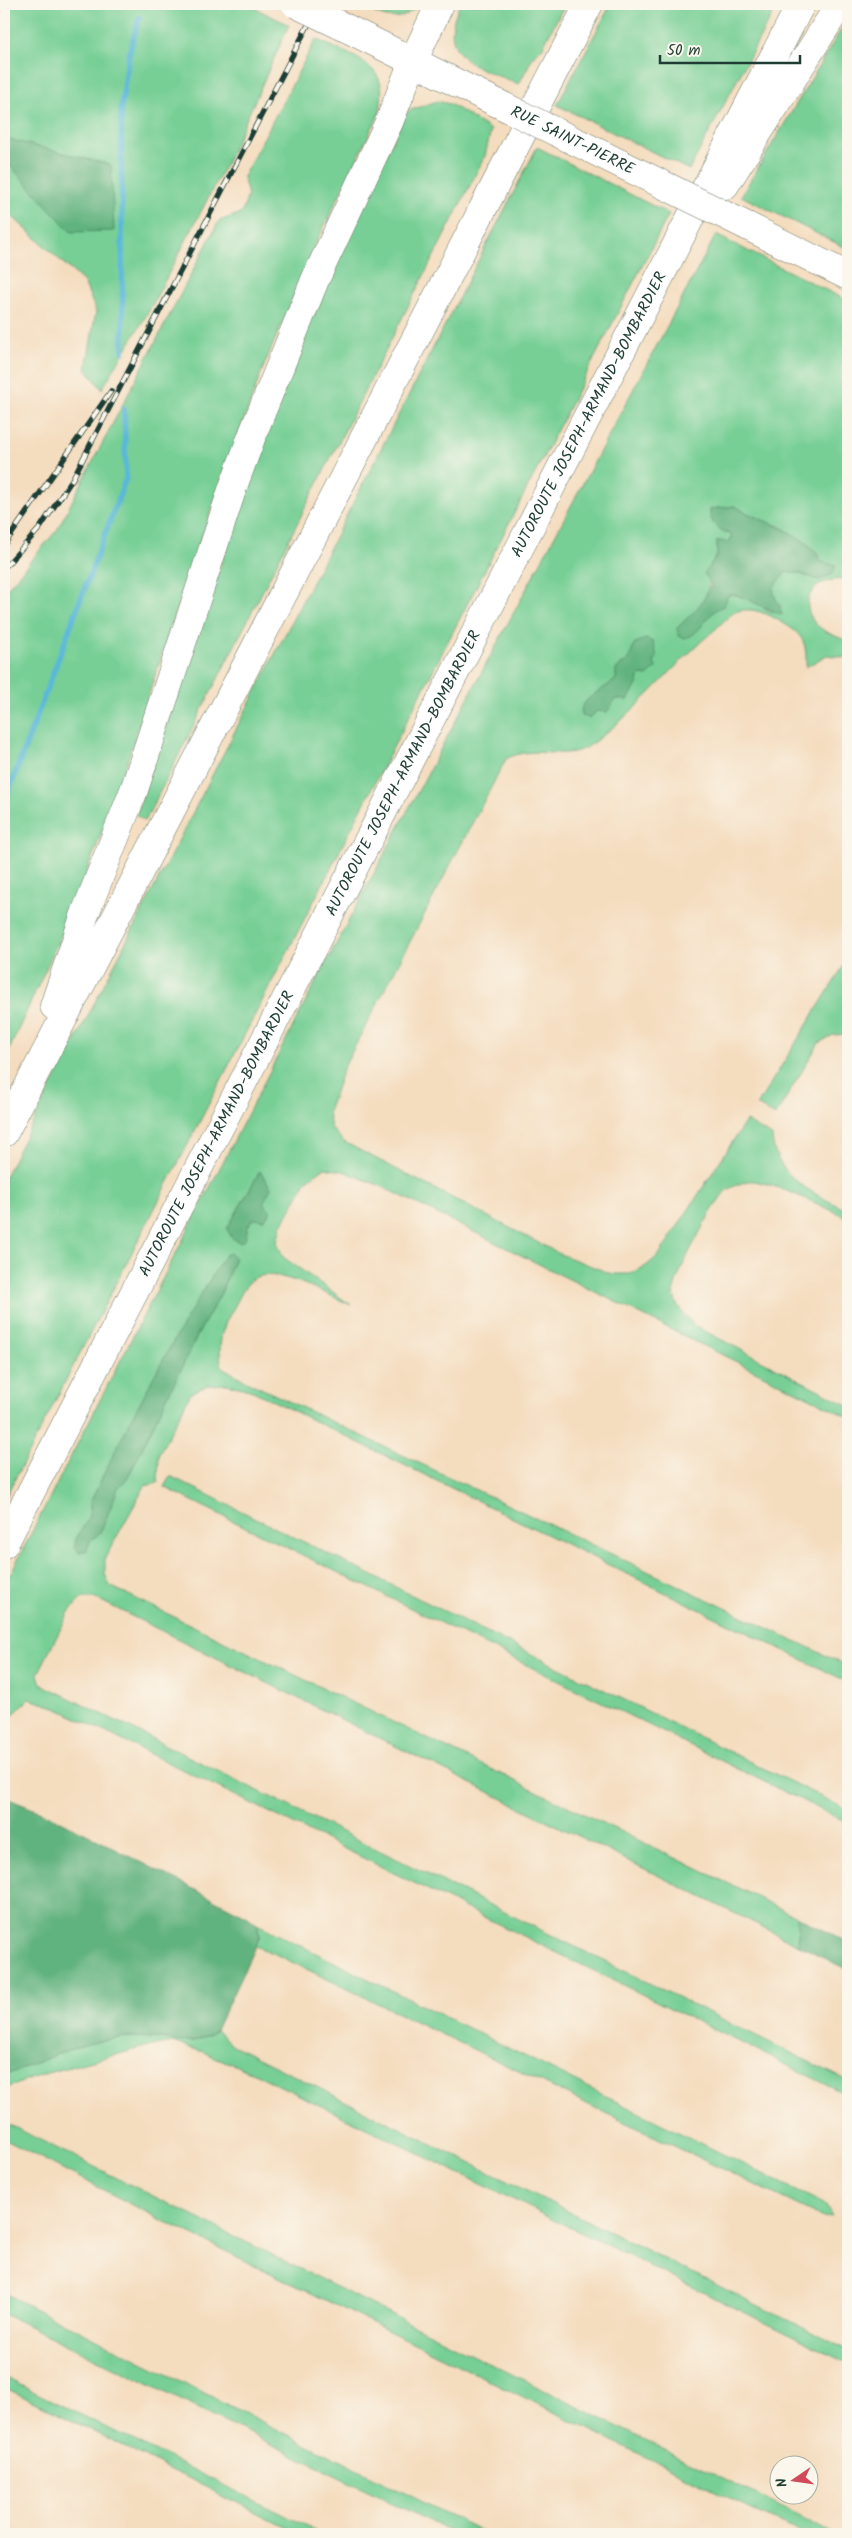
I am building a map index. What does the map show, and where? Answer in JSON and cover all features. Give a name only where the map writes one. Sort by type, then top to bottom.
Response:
[{"type":"main road","name":"RUE SAINT-PIERRE","points":[[296,4],[848,276]]},
{"type":"main road","points":[[23,1096],[86,911],[134,790],[232,487],[253,432],[315,280],[390,120],[413,61],[440,4]]},
{"type":"main road","points":[[4,1133],[589,4]]},
{"type":"main road","name":"AUTOROUTE JOSEPH-ARMAND-BOMBARDIER","points":[[4,1544],[801,4]]},
{"type":"main road","points":[[627,341],[840,4]]},
{"type":"green space","points":[[4,4],[247,4],[289,25],[228,160],[149,311],[102,389],[86,369],[96,311],[84,282],[4,209]]},
{"type":"green space","points":[[357,4],[420,4],[404,16],[390,18]]},
{"type":"green space","points":[[460,4],[565,4],[542,48],[534,55],[519,84],[475,66],[464,58],[456,48],[452,37],[453,22]]},
{"type":"green space","points":[[611,4],[778,4],[689,170],[557,105]]},
{"type":"green space","points":[[848,18],[848,249],[741,196]]},
{"type":"green space","points":[[316,39],[359,59],[373,70],[381,86],[380,112],[318,239],[261,373],[182,592],[118,790],[69,918],[4,1061],[4,592],[57,530],[219,221],[242,213],[248,195],[243,177]]},
{"type":"green space","points":[[437,101],[450,104],[491,130],[485,156],[145,821],[136,815],[286,372],[400,125],[408,111]]},
{"type":"green space","points":[[4,138],[111,165],[114,231],[71,232],[4,159]]},
{"type":"green space","points":[[537,147],[669,214],[4,1500],[4,1178]]},
{"type":"green space","points":[[716,235],[848,301],[848,580],[830,581],[822,583],[815,588],[810,594],[808,609],[812,619],[819,627],[848,641],[848,658],[827,655],[806,667],[806,651],[799,635],[788,626],[761,612],[738,611],[686,656],[624,718],[590,745],[570,753],[528,753],[506,759],[343,1069],[328,1112],[331,1128],[344,1142],[560,1254],[612,1274],[630,1274],[646,1266],[659,1255],[746,1121],[772,1136],[780,1163],[788,1174],[810,1191],[848,1211],[848,1218],[798,1195],[768,1184],[748,1181],[735,1186],[727,1190],[721,1197],[696,1238],[676,1282],[674,1297],[681,1310],[695,1326],[848,1405],[848,1417],[383,1187],[343,1171],[324,1168],[307,1180],[281,1227],[277,1242],[283,1257],[351,1305],[286,1278],[272,1275],[260,1276],[248,1283],[229,1316],[223,1329],[220,1351],[222,1367],[246,1381],[848,1666],[848,1682],[253,1391],[227,1384],[208,1385],[191,1393],[159,1454],[158,1483],[145,1486],[105,1558],[105,1574],[110,1586],[796,1916],[799,1945],[95,1598],[82,1598],[69,1612],[38,1674],[41,1684],[848,2081],[848,2095],[52,1706],[29,1699],[13,1715],[4,1734],[4,1586],[319,976]],"holes":[[[735,506],[755,519],[780,526],[817,552],[821,562],[807,577],[798,573],[786,572],[773,588],[774,598],[781,606],[771,612],[750,600],[728,595],[697,631],[689,637],[677,628],[703,601],[709,586],[709,566],[717,556],[717,541],[729,542],[732,535],[716,526],[711,519],[710,509]],[[260,1171],[263,1203],[248,1226],[227,1229]],[[234,1259],[221,1293],[199,1332],[127,1479],[118,1488],[98,1535],[91,1539],[75,1541],[91,1515],[90,1503]]]},
{"type":"green space","points":[[735,506],[795,535],[815,551],[821,562],[836,565],[833,574],[819,580],[798,573],[786,572],[773,588],[782,615],[735,594],[728,595],[724,606],[713,613],[695,633],[683,638],[678,635],[677,628],[697,608],[708,591],[711,584],[704,573],[717,556],[717,541],[729,542],[732,535],[713,523],[710,509]]},
{"type":"green space","points":[[646,639],[653,642],[657,657],[654,662],[656,668],[647,676],[640,675],[638,683],[628,700],[615,699],[607,712],[597,711],[590,718],[581,716],[581,710],[588,700],[616,679],[616,669],[629,659],[635,643]]},
{"type":"green space","points":[[848,959],[848,1034],[833,1035],[819,1043],[775,1116],[757,1105]]},
{"type":"green space","points":[[260,1171],[271,1188],[263,1203],[271,1211],[264,1220],[253,1219],[248,1226],[245,1240],[239,1242],[232,1238],[227,1229]]},
{"type":"green space","points":[[230,1253],[235,1258],[221,1293],[199,1332],[127,1479],[118,1488],[103,1527],[98,1535],[91,1539],[87,1550],[79,1552],[75,1548],[75,1542],[86,1523],[90,1511],[90,1503],[121,1439],[188,1315],[225,1255]]},
{"type":"green space","points":[[170,1476],[848,1810],[848,1823],[164,1487]]},
{"type":"green space","points":[[4,1797],[53,1817],[248,1917],[257,1924],[260,1936],[216,2030],[198,2040],[188,2041],[136,2037],[102,2041],[68,2050],[4,2076]]},
{"type":"green space","points":[[796,1916],[848,1942],[848,1970],[799,1945]]},
{"type":"green space","points":[[257,1924],[826,2205],[832,2216],[824,2218],[255,1946],[260,1936]]},
{"type":"green space","points":[[216,2030],[232,2045],[848,2350],[848,2363],[256,2074],[203,2052],[175,2043],[145,2047],[47,2073],[4,2089],[4,2076],[52,2056],[85,2045],[119,2038],[136,2037],[178,2041],[198,2040]]},
{"type":"green space","points":[[4,2121],[770,2502],[770,2506],[778,2506],[834,2534],[803,2534],[160,2219],[4,2139]]},
{"type":"green space","points":[[4,2293],[487,2534],[456,2534],[4,2314]]},
{"type":"green space","points":[[4,2377],[323,2534],[300,2534],[4,2387]]},
{"type":"waterway","points":[[123,352],[121,107],[129,54],[139,18]]},
{"type":"waterway","points":[[4,804],[126,478],[124,409]]},
{"type":"railway","points":[[4,568],[40,528],[73,478],[319,4]]},
{"type":"railway","points":[[4,545],[111,391]]}]
